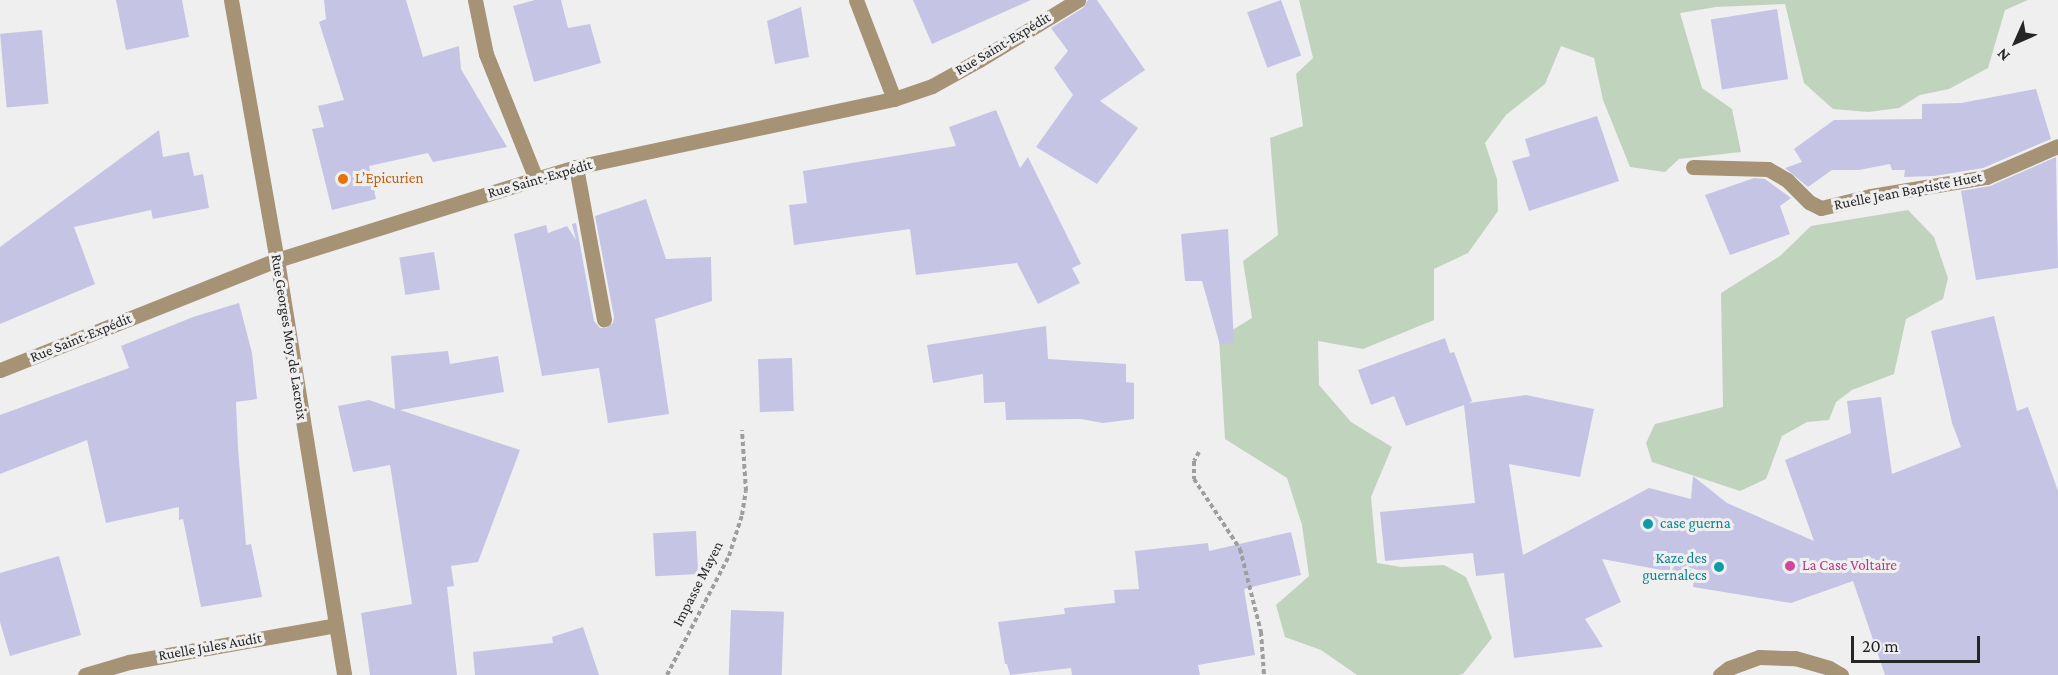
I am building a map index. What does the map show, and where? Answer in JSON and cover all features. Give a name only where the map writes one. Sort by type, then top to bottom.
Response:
[{"type":"street","name":"Rue Georges Moy de Lacroix","points":[[231,0],[277,261],[344,675]]},
{"type":"street","points":[[475,0],[486,54],[536,179]]},
{"type":"street","points":[[856,0],[894,99]]},
{"type":"street","name":"Rue Saint-Expédit","points":[[0,370],[277,261],[536,179],[576,167],[894,99],[951,75],[1078,0]]},
{"type":"street","name":"Ruelle Jean Baptiste Huet","points":[[1694,166],[1768,169],[1787,180],[1809,202],[1821,208],[1871,196],[1986,177],[2058,146]]},
{"type":"street","points":[[576,167],[604,319]]},
{"type":"street","name":"Ruelle Jules Audit","points":[[86,675],[129,662],[336,625]]},
{"type":"street","points":[[1720,675],[1729,668],[1759,657],[1795,658],[1829,668],[1841,675]]},
{"type":"path","name":"Impasse Mayen","points":[[667,675],[729,556],[742,515],[746,491],[742,430]]},
{"type":"path","points":[[1199,452],[1194,461],[1194,479],[1240,549],[1261,632],[1264,675]]},
{"type":"green space","points":[[1299,0],[2028,0],[2005,10],[1988,68],[1949,89],[1920,95],[1899,108],[1868,112],[1833,109],[1804,83],[1785,4],[1716,7],[1680,13],[1702,88],[1732,109],[1741,152],[1679,159],[1665,172],[1630,167],[1603,100],[1594,58],[1561,46],[1545,84],[1506,115],[1485,143],[1497,179],[1498,211],[1468,253],[1434,269],[1434,320],[1363,349],[1318,341],[1319,385],[1351,422],[1392,447],[1371,497],[1377,563],[1401,567],[1444,565],[1466,577],[1492,638],[1463,674],[1357,675],[1321,650],[1285,637],[1276,605],[1309,576],[1302,525],[1287,478],[1225,439],[1219,338],[1252,318],[1243,261],[1278,235],[1270,138],[1303,126],[1296,74],[1313,58]]},
{"type":"green space","points":[[1908,210],[1934,237],[1948,278],[1943,299],[1906,319],[1894,374],[1852,390],[1836,402],[1829,420],[1807,422],[1782,436],[1766,479],[1740,491],[1652,462],[1646,443],[1655,424],[1723,407],[1721,293],[1780,256],[1811,226]]},
{"type":"building","points":[[116,0],[182,0],[189,37],[126,50]]},
{"type":"building","points":[[324,0],[406,0],[423,57],[459,46],[461,69],[507,147],[433,162],[428,153],[369,166],[376,199],[332,210],[312,129],[324,127],[318,106],[344,100],[319,22],[326,19]]},
{"type":"building","points":[[535,0],[561,0],[568,28],[590,24],[601,63],[534,82],[513,6]]},
{"type":"building","points":[[913,0],[1031,0],[932,44]]},
{"type":"building","points":[[1088,0],[1097,0],[1145,70],[1100,101],[1138,128],[1097,184],[1036,147],[1073,95],[1054,68],[1068,51],[1051,28],[1083,8]]},
{"type":"building","points":[[1281,0],[1301,55],[1267,68],[1247,12]]},
{"type":"building","points":[[801,7],[809,57],[775,64],[767,21]]},
{"type":"building","points":[[1777,9],[1788,79],[1722,90],[1711,19]]},
{"type":"building","points":[[42,30],[48,104],[7,107],[0,34]]},
{"type":"building","points":[[2036,89],[2051,139],[1983,168],[1934,176],[1904,177],[1905,170],[1892,170],[1890,164],[1859,170],[1832,170],[1808,187],[1785,168],[1802,162],[1794,149],[1834,120],[1922,119],[1922,104],[1961,103]]},
{"type":"building","points":[[996,110],[1020,168],[1028,157],[1081,264],[1072,268],[1080,283],[1038,304],[1017,263],[916,275],[910,229],[794,245],[789,205],[807,203],[803,171],[956,146],[949,127]]},
{"type":"building","points":[[1597,116],[1619,181],[1529,211],[1512,161],[1530,156],[1525,139]]},
{"type":"building","points":[[159,130],[163,157],[189,152],[194,176],[203,174],[209,208],[153,219],[151,210],[74,227],[95,284],[0,324],[0,247]]},
{"type":"building","points":[[2056,157],[2058,268],[1976,280],[1961,191],[1990,186]]},
{"type":"building","points":[[1754,178],[1765,179],[1791,198],[1780,206],[1790,234],[1730,255],[1705,195]]},
{"type":"building","points":[[646,199],[666,259],[711,257],[712,301],[655,319],[669,414],[608,423],[599,368],[542,376],[514,234],[546,225],[548,233],[567,226],[576,240],[572,224],[576,223],[594,321],[600,328],[606,328],[613,323],[614,317],[595,216]]},
{"type":"building","points":[[1228,229],[1234,342],[1220,345],[1202,281],[1185,281],[1181,234]]},
{"type":"building","points":[[434,252],[440,290],[405,295],[399,257]]},
{"type":"building","points":[[239,303],[252,353],[257,399],[236,402],[238,448],[246,545],[251,544],[262,597],[201,607],[183,519],[179,520],[179,507],[106,523],[87,440],[0,474],[0,415],[129,368],[121,346],[193,317]]},
{"type":"building","points":[[1994,316],[2017,411],[2028,407],[2058,491],[2058,675],[1885,675],[1853,581],[1791,603],[1693,587],[1694,576],[1602,559],[1621,602],[1585,619],[1603,647],[1514,658],[1504,573],[1476,576],[1473,553],[1385,561],[1380,512],[1475,503],[1464,405],[1406,426],[1394,396],[1371,405],[1358,370],[1445,338],[1450,353],[1454,352],[1472,401],[1469,403],[1526,395],[1594,409],[1580,477],[1509,464],[1523,555],[1649,488],[1691,499],[1693,476],[1727,503],[1814,541],[1785,460],[1851,433],[1847,401],[1881,397],[1892,474],[1961,447],[1952,423],[1931,331]]},
{"type":"building","points":[[1046,326],[1048,359],[1126,364],[1126,382],[1134,383],[1134,419],[1103,423],[1081,419],[1006,420],[1005,402],[984,403],[983,374],[933,383],[927,345]]},
{"type":"building","points":[[448,351],[450,364],[498,356],[504,392],[400,410],[520,450],[478,562],[451,566],[454,586],[447,587],[457,675],[370,675],[361,613],[412,604],[390,465],[353,472],[338,406],[369,400],[395,409],[391,356]]},
{"type":"building","points":[[792,358],[794,411],[760,412],[758,359]]},
{"type":"building","points":[[696,531],[698,574],[655,576],[653,533]]},
{"type":"building","points":[[1291,532],[1301,575],[1244,589],[1255,655],[1198,665],[1200,675],[1072,675],[1071,668],[1010,675],[1007,664],[1005,664],[998,622],[1065,614],[1064,608],[1115,603],[1114,590],[1139,589],[1135,551],[1208,543],[1209,551]]},
{"type":"building","points":[[59,556],[81,635],[10,656],[0,622],[0,573]]},
{"type":"building","points":[[731,610],[784,612],[782,675],[729,675]]},
{"type":"building","points":[[583,627],[599,675],[475,675],[473,652],[553,643],[552,637]]},
{"type":"place","name":"L’Epicurien","points":[[343,179]]},
{"type":"place","name":"case guerna","points":[[1648,524]]},
{"type":"place","name":"La Case Voltaire","points":[[1790,566]]},
{"type":"place","name":"Kaze des guernalecs","points":[[1719,567]]}]
